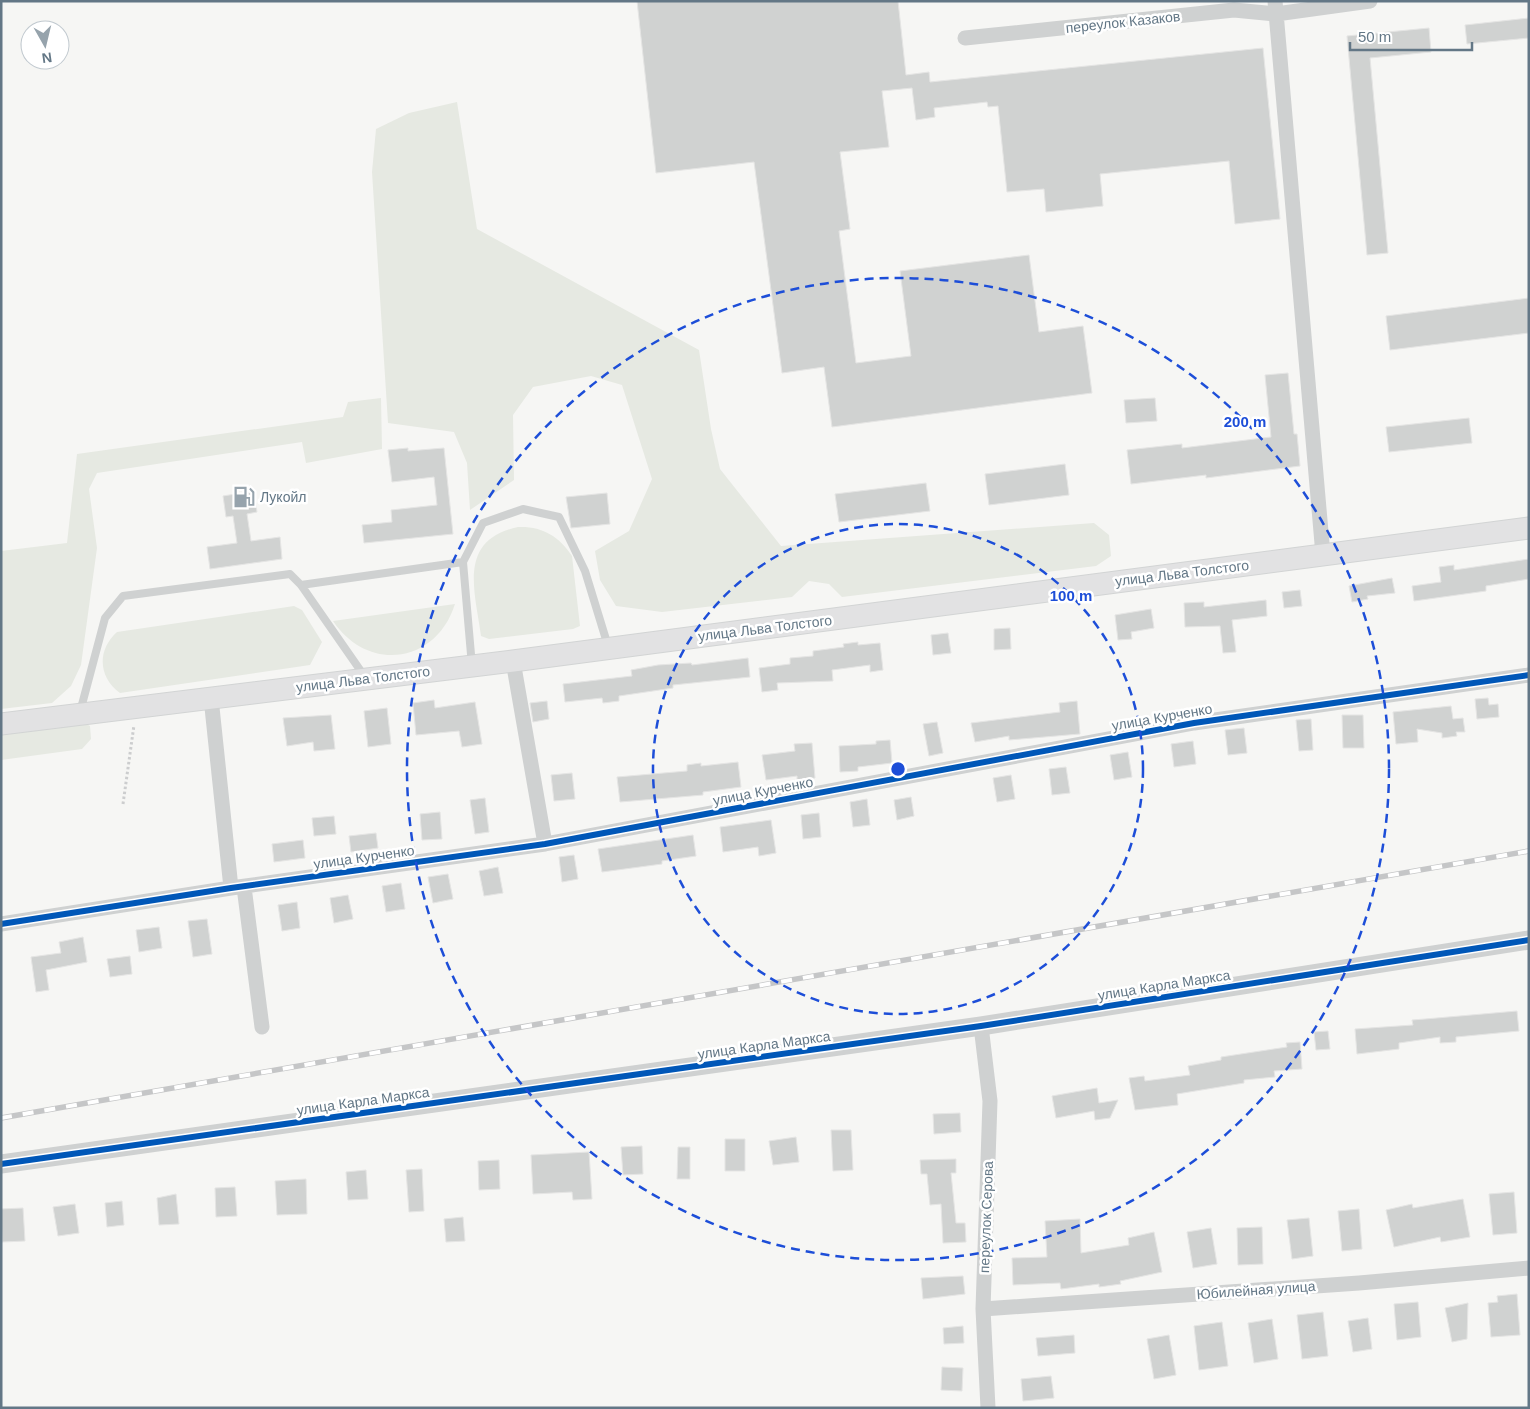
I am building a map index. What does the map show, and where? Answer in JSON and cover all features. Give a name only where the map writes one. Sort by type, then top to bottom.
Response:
[{"type":"main road","name":"улица Льва Толстого","points":[[1,724],[514,661],[1529,528]]},
{"type":"street","name":"переулок Казаков","points":[[965,38],[1234,10],[1370,1]]},
{"type":"street","points":[[1276,8],[1323,555]]},
{"type":"street","points":[[514,661],[544,844]]},
{"type":"street","name":"улица Курченко","points":[[1,924],[544,844],[1194,723],[1529,675]]},
{"type":"street","points":[[211,698],[238,888],[262,1027]]},
{"type":"street","name":"улица Карла Маркса","points":[[1,1164],[981,1026],[1529,940]]},
{"type":"street","name":"переулок Серова","points":[[981,1026],[990,1101],[983,1310],[988,1408]]},
{"type":"street","name":"Юбилейная улица","points":[[983,1310],[1359,1283],[1529,1268]]},
{"type":"lane","points":[[472,666],[463,562],[483,522],[523,509],[559,517],[585,571],[608,648]]},
{"type":"lane","points":[[301,585],[463,562]]},
{"type":"lane","points":[[80,714],[105,618],[123,596],[290,574],[301,585],[366,679]]},
{"type":"path","points":[[124,804],[136,707]]},
{"type":"shaded area","points":[[457,102],[477,229],[699,350],[711,429],[720,469],[781,546],[1094,523],[1109,535],[1111,556],[1096,566],[842,597],[829,584],[809,581],[792,597],[662,612],[616,606],[600,580],[595,551],[629,531],[652,479],[622,385],[591,376],[533,387],[513,415],[514,480],[470,510],[467,463],[454,432],[388,423],[372,172],[376,129],[409,113]]},
{"type":"shaded area","points":[[381,398],[382,449],[306,463],[302,442],[97,473],[89,489],[97,548],[81,665],[71,686],[52,703],[1,709],[1,551],[67,543],[77,454],[343,417],[348,402]]},
{"type":"shaded area","points":[[518,527],[542,530],[556,538],[572,556],[580,626],[573,629],[489,639],[481,636],[474,585],[474,570],[478,555],[486,543],[499,534]]},
{"type":"shaded area","points":[[455,604],[446,624],[433,639],[417,649],[400,654],[382,654],[364,649],[348,638],[333,621]]},
{"type":"shaded area","points":[[294,606],[302,610],[322,642],[310,665],[120,693],[107,679],[104,671],[103,655],[110,639],[117,632]]},
{"type":"shaded area","points":[[83,722],[90,726],[91,739],[82,749],[1,760],[1,734]]},
{"type":"building","points":[[637,1],[898,1],[906,75],[929,72],[930,82],[1263,48],[1280,219],[1235,224],[1229,161],[1100,174],[1103,206],[1046,212],[1044,189],[1007,192],[998,106],[988,107],[987,102],[934,108],[935,117],[916,120],[912,88],[882,91],[889,147],[840,152],[850,229],[839,231],[856,363],[911,356],[900,271],[1029,255],[1039,332],[1083,326],[1092,393],[832,427],[824,367],[782,373],[754,162],[656,173]]},
{"type":"building","points":[[1529,18],[1529,38],[1467,44],[1465,25]]},
{"type":"building","points":[[1429,28],[1431,52],[1370,58],[1388,253],[1367,255],[1347,36]]},
{"type":"building","points":[[1529,298],[1529,333],[1390,350],[1386,316]]},
{"type":"building","points":[[1288,373],[1294,434],[1297,434],[1300,466],[1206,478],[1206,475],[1131,484],[1127,450],[1182,444],[1182,448],[1271,437],[1265,375]]},
{"type":"building","points":[[1155,398],[1157,421],[1126,423],[1124,400]]},
{"type":"building","points":[[1469,418],[1472,443],[1389,452],[1386,427]]},
{"type":"building","points":[[408,448],[408,451],[444,448],[453,534],[364,543],[362,525],[392,522],[391,510],[437,505],[434,477],[392,482],[388,450]]},
{"type":"building","points":[[1065,464],[1069,495],[989,505],[985,474]]},
{"type":"building","points":[[926,483],[930,511],[839,522],[835,494]]},
{"type":"building","points":[[254,491],[257,512],[247,514],[251,541],[280,537],[282,559],[210,569],[207,547],[237,543],[233,516],[226,517],[223,496]]},
{"type":"building","points":[[607,493],[610,524],[571,528],[566,497]]},
{"type":"building","points":[[1529,559],[1529,579],[1486,586],[1486,591],[1414,601],[1412,586],[1441,582],[1439,567],[1454,565],[1454,570]]},
{"type":"building","points":[[1392,578],[1395,593],[1367,596],[1368,599],[1352,602],[1349,586]]},
{"type":"building","points":[[1300,590],[1302,606],[1284,608],[1282,592]]},
{"type":"building","points":[[1266,600],[1267,616],[1232,620],[1236,652],[1223,653],[1220,626],[1185,627],[1184,603],[1204,602],[1204,607]]},
{"type":"building","points":[[1151,609],[1154,628],[1131,632],[1132,639],[1118,640],[1115,615]]},
{"type":"building","points":[[1010,628],[1011,649],[994,650],[994,629]]},
{"type":"building","points":[[948,633],[951,653],[933,655],[931,635]]},
{"type":"building","points":[[858,642],[858,645],[880,643],[883,670],[870,672],[870,665],[832,670],[833,681],[777,683],[778,690],[762,692],[759,668],[790,664],[790,658],[813,656],[813,651],[844,647],[843,644]]},
{"type":"building","points":[[748,658],[750,677],[673,685],[673,688],[619,696],[619,701],[603,703],[602,698],[565,702],[563,684],[632,676],[631,670],[658,665],[691,663],[692,665]]},
{"type":"building","points":[[1488,698],[1489,705],[1498,704],[1499,717],[1477,719],[1475,699]]},
{"type":"building","points":[[434,700],[435,708],[475,702],[482,744],[462,747],[459,731],[416,735],[413,703]]},
{"type":"building","points":[[547,701],[549,719],[533,722],[530,703]]},
{"type":"building","points":[[1077,701],[1080,734],[1009,740],[1009,736],[975,742],[971,723],[1060,712],[1059,703]]},
{"type":"building","points":[[1451,706],[1453,719],[1463,718],[1465,732],[1456,732],[1457,736],[1442,738],[1442,733],[1417,729],[1418,742],[1396,744],[1393,712]]},
{"type":"building","points":[[387,708],[391,744],[368,747],[364,711]]},
{"type":"building","points":[[331,715],[335,749],[314,751],[313,742],[287,746],[283,718]]},
{"type":"building","points":[[1342,715],[1363,715],[1364,748],[1343,748]]},
{"type":"building","points":[[1311,719],[1313,750],[1299,751],[1296,720]]},
{"type":"building","points":[[937,722],[943,753],[929,756],[923,724]]},
{"type":"building","points":[[1244,728],[1247,753],[1228,755],[1225,730]]},
{"type":"building","points":[[890,740],[892,763],[858,767],[858,771],[840,772],[839,746],[876,744],[876,741]]},
{"type":"building","points":[[1193,741],[1196,764],[1174,767],[1171,744]]},
{"type":"building","points":[[812,743],[815,778],[797,780],[797,776],[766,780],[762,755],[795,751],[794,744]]},
{"type":"building","points":[[1128,752],[1132,777],[1114,780],[1110,755]]},
{"type":"building","points":[[738,762],[741,787],[703,792],[703,795],[620,802],[617,777],[687,771],[687,765],[701,763],[701,766]]},
{"type":"building","points":[[1066,767],[1070,793],[1052,795],[1049,769]]},
{"type":"building","points":[[572,773],[575,799],[554,801],[551,775]]},
{"type":"building","points":[[1011,775],[1015,799],[997,802],[993,778]]},
{"type":"building","points":[[911,797],[914,816],[897,820],[894,800]]},
{"type":"building","points":[[485,798],[489,832],[475,834],[470,800]]},
{"type":"building","points":[[867,799],[870,825],[853,827],[850,802]]},
{"type":"building","points":[[440,812],[442,839],[422,840],[420,814]]},
{"type":"building","points":[[819,813],[821,837],[803,839],[801,815]]},
{"type":"building","points":[[334,816],[336,834],[314,836],[312,818]]},
{"type":"building","points":[[771,820],[776,853],[759,856],[758,847],[723,852],[720,827]]},
{"type":"building","points":[[376,833],[378,848],[351,852],[349,836]]},
{"type":"building","points":[[693,835],[696,856],[662,861],[662,864],[602,872],[598,849]]},
{"type":"building","points":[[303,840],[305,858],[274,862],[272,844]]},
{"type":"building","points":[[574,855],[578,879],[562,882],[559,857]]},
{"type":"building","points":[[498,867],[503,893],[484,896],[479,871]]},
{"type":"building","points":[[448,874],[453,899],[433,903],[428,877]]},
{"type":"building","points":[[401,883],[405,909],[386,912],[382,886]]},
{"type":"building","points":[[348,895],[353,919],[334,923],[330,898]]},
{"type":"building","points":[[297,902],[300,928],[282,931],[278,905]]},
{"type":"building","points":[[207,919],[212,954],[193,957],[188,921]]},
{"type":"building","points":[[159,927],[162,948],[139,952],[136,930]]},
{"type":"building","points":[[83,937],[87,962],[46,970],[49,990],[36,992],[31,957],[61,953],[59,942]]},
{"type":"building","points":[[130,956],[132,974],[110,977],[107,959]]},
{"type":"building","points":[[1517,1011],[1519,1031],[1456,1037],[1456,1042],[1440,1043],[1440,1037],[1399,1043],[1399,1049],[1357,1054],[1355,1029],[1413,1025],[1412,1020]]},
{"type":"building","points":[[1328,1031],[1330,1049],[1316,1050],[1314,1032]]},
{"type":"building","points":[[1300,1042],[1302,1069],[1274,1071],[1275,1077],[1244,1080],[1244,1083],[1177,1094],[1178,1105],[1135,1110],[1129,1078],[1144,1076],[1145,1081],[1190,1075],[1188,1066],[1221,1060],[1221,1057],[1287,1047],[1286,1043]]},
{"type":"building","points":[[1097,1088],[1099,1103],[1118,1100],[1110,1118],[1095,1120],[1094,1111],[1056,1118],[1052,1096]]},
{"type":"building","points":[[960,1113],[961,1132],[934,1134],[933,1114]]},
{"type":"building","points":[[831,1130],[851,1130],[853,1170],[833,1171]]},
{"type":"building","points":[[796,1137],[799,1162],[773,1165],[769,1141]]},
{"type":"building","points":[[725,1139],[745,1139],[745,1171],[725,1171]]},
{"type":"building","points":[[642,1146],[643,1174],[623,1175],[621,1147]]},
{"type":"building","points":[[678,1147],[690,1147],[690,1179],[677,1179]]},
{"type":"building","points":[[589,1152],[592,1199],[573,1200],[572,1192],[533,1194],[531,1155]]},
{"type":"building","points":[[956,1159],[956,1173],[951,1173],[956,1223],[965,1223],[966,1242],[943,1243],[941,1204],[930,1205],[927,1174],[921,1174],[920,1160]]},
{"type":"building","points":[[499,1160],[500,1189],[479,1190],[478,1161]]},
{"type":"building","points":[[422,1169],[424,1211],[409,1212],[406,1170]]},
{"type":"building","points":[[366,1170],[368,1199],[348,1200],[346,1172]]},
{"type":"building","points":[[306,1179],[307,1214],[277,1215],[275,1181]]},
{"type":"building","points":[[235,1187],[237,1216],[216,1217],[215,1188]]},
{"type":"building","points":[[1514,1192],[1517,1233],[1493,1235],[1489,1194]]},
{"type":"building","points":[[176,1194],[179,1224],[159,1225],[157,1198]]},
{"type":"building","points":[[1463,1199],[1470,1237],[1441,1242],[1440,1237],[1394,1247],[1386,1210],[1412,1204],[1413,1208]]},
{"type":"building","points":[[122,1201],[124,1225],[107,1227],[105,1203]]},
{"type":"building","points":[[75,1204],[79,1233],[58,1236],[53,1207]]},
{"type":"building","points":[[23,1208],[25,1241],[2,1242],[1,1209]]},
{"type":"building","points":[[1359,1209],[1362,1249],[1342,1251],[1338,1211]]},
{"type":"building","points":[[463,1217],[465,1241],[446,1242],[444,1219]]},
{"type":"building","points":[[1309,1218],[1313,1256],[1292,1259],[1287,1220]]},
{"type":"building","points":[[1080,1219],[1081,1253],[1129,1245],[1128,1238],[1154,1232],[1162,1272],[1120,1281],[1121,1284],[1099,1287],[1099,1284],[1061,1289],[1060,1283],[1013,1285],[1012,1258],[1047,1257],[1045,1221]]},
{"type":"building","points":[[1262,1227],[1263,1264],[1238,1265],[1237,1228]]},
{"type":"building","points":[[1211,1228],[1217,1264],[1193,1268],[1187,1232]]},
{"type":"building","points":[[963,1276],[965,1294],[923,1299],[921,1278]]},
{"type":"building","points":[[1517,1294],[1520,1335],[1491,1337],[1488,1303],[1498,1302],[1497,1296]]},
{"type":"building","points":[[1418,1302],[1421,1337],[1397,1340],[1394,1304]]},
{"type":"building","points":[[1468,1303],[1467,1339],[1452,1342],[1445,1308]]},
{"type":"building","points":[[1323,1312],[1328,1356],[1302,1359],[1297,1315]]},
{"type":"building","points":[[1368,1318],[1372,1349],[1353,1352],[1348,1321]]},
{"type":"building","points":[[1272,1319],[1278,1359],[1254,1363],[1248,1323]]},
{"type":"building","points":[[1222,1322],[1228,1366],[1199,1370],[1194,1326]]},
{"type":"building","points":[[963,1326],[964,1343],[944,1344],[943,1328]]},
{"type":"building","points":[[1074,1335],[1075,1353],[1038,1356],[1036,1338]]},
{"type":"building","points":[[1169,1335],[1176,1375],[1154,1379],[1147,1339]]},
{"type":"building","points":[[942,1367],[963,1368],[962,1391],[941,1390]]},
{"type":"building","points":[[1051,1376],[1054,1398],[1023,1401],[1021,1379]]},
{"type":"railway","points":[[1,1118],[1529,851]]},
{"type":"cycle path","points":[[1,924],[231,888],[545,844],[1194,723],[1529,675]]},
{"type":"cycle path","points":[[1,1164],[981,1026],[1529,940]]},
{"type":"place","name":"Лукойл","points":[[244,497]]}]
